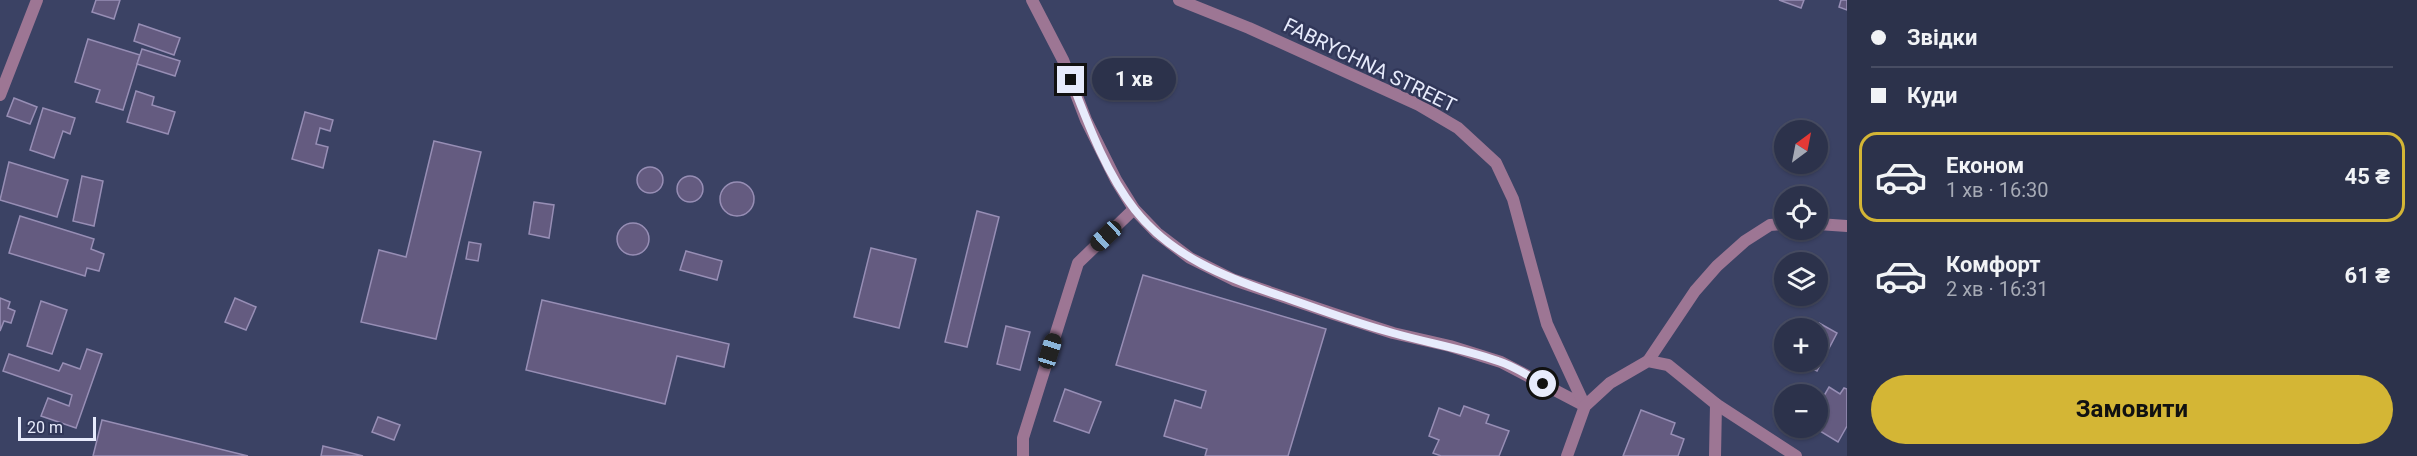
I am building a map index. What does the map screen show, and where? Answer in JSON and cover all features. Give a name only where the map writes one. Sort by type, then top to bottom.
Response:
[{"type":"street","points":[[0,95],[38,0]]},
{"type":"street","points":[[1032,0],[1063,60],[1091,130],[1116,180],[1134,209],[1156,233],[1190,258],[1234,280],[1393,333],[1450,346],[1501,362],[1584,406]]},
{"type":"street","name":"FABRYCHNA STREET","points":[[1179,0],[1249,28],[1419,105],[1458,128],[1496,163],[1513,199],[1547,324],[1584,406]]},
{"type":"street","points":[[1023,456],[1023,438],[1078,263],[1134,209]]},
{"type":"street","points":[[1567,456],[1584,406],[1610,382],[1648,362],[1695,291],[1717,266],[1745,241],[1774,225]]},
{"type":"street","points":[[1828,225],[1847,226]]},
{"type":"street","points":[[1648,362],[1668,365],[1716,404],[1796,456]]},
{"type":"street","points":[[1714,456],[1716,404]]},
{"type":"building","points":[[96,0],[120,0],[114,19],[92,12]]},
{"type":"building","points":[[1779,0],[1804,0],[1801,8]]},
{"type":"building","points":[[1841,0],[1847,0],[1847,10],[1839,7]]},
{"type":"building","points":[[139,24],[180,38],[174,55],[134,41]]},
{"type":"building","points":[[88,39],[140,55],[123,110],[96,102],[100,90],[75,82]]},
{"type":"building","points":[[142,49],[180,61],[175,76],[137,64]]},
{"type":"building","points":[[136,91],[154,97],[152,105],[175,112],[168,134],[127,122]]},
{"type":"building","points":[[14,98],[37,107],[30,124],[7,116]]},
{"type":"building","points":[[43,108],[75,118],[70,134],[63,131],[54,158],[30,150]]},
{"type":"building","points":[[305,112],[333,120],[330,131],[320,128],[316,144],[328,147],[323,168],[292,159]]},
{"type":"building","points":[[434,141],[481,152],[436,339],[361,322],[379,250],[406,257]]},
{"type":"building","points":[[9,162],[68,180],[57,217],[0,200]]},
{"type":"building","points":[[650,167],[659,171],[663,180],[659,189],[650,193],[641,189],[637,180],[641,171]]},
{"type":"building","points":[[82,176],[103,181],[94,226],[73,221]]},
{"type":"building","points":[[690,176],[699,180],[703,189],[699,198],[690,202],[681,198],[677,189],[681,180]]},
{"type":"building","points":[[737,182],[749,187],[754,199],[749,211],[737,216],[725,211],[720,199],[725,187]]},
{"type":"building","points":[[534,202],[554,205],[549,238],[529,234]]},
{"type":"building","points":[[977,211],[999,217],[967,347],[945,342]]},
{"type":"building","points":[[20,216],[94,239],[91,249],[104,254],[99,271],[87,268],[85,276],[9,253]]},
{"type":"building","points":[[633,223],[644,228],[649,239],[644,250],[633,255],[622,250],[617,239],[622,228]]},
{"type":"building","points":[[469,242],[481,244],[478,261],[466,259]]},
{"type":"building","points":[[871,248],[916,259],[899,328],[854,317]]},
{"type":"building","points":[[686,251],[722,261],[717,280],[680,270]]},
{"type":"building","points":[[1143,275],[1326,329],[1288,456],[1205,456],[1207,449],[1164,436],[1175,400],[1201,408],[1206,391],[1116,365]]},
{"type":"building","points":[[0,298],[10,302],[8,308],[15,311],[11,323],[4,321],[0,331]]},
{"type":"building","points":[[235,298],[256,307],[246,330],[225,322]]},
{"type":"building","points":[[542,300],[729,344],[724,367],[677,356],[665,404],[526,370]]},
{"type":"building","points":[[41,301],[67,310],[52,354],[27,346]]},
{"type":"building","points":[[1006,326],[1030,332],[1020,370],[997,364]]},
{"type":"building","points":[[1828,328],[1837,333],[1828,350]]},
{"type":"building","points":[[87,349],[102,354],[76,428],[41,416],[48,398],[69,406],[72,395],[3,371],[9,354],[59,371],[63,363],[80,369]]},
{"type":"building","points":[[1829,387],[1840,394],[1844,388],[1847,389],[1847,426],[1838,442],[1828,436]]},
{"type":"building","points":[[1065,389],[1101,402],[1089,433],[1054,421]]},
{"type":"building","points":[[1464,406],[1489,415],[1486,423],[1509,431],[1499,456],[1441,456],[1433,453],[1439,440],[1429,436],[1439,408],[1460,416]]},
{"type":"building","points":[[1641,410],[1675,423],[1671,434],[1684,439],[1678,456],[1623,456]]},
{"type":"building","points":[[378,417],[400,425],[394,440],[372,432]]},
{"type":"building","points":[[102,420],[248,456],[93,456]]},
{"type":"building","points":[[323,446],[363,456],[321,456]]},
{"type":"route","points":[[1071,80],[1086,120],[1116,180],[1134,209],[1156,233],[1190,258],[1234,280],[1334,314],[1393,333],[1450,346],[1501,362],[1543,384]]}]
